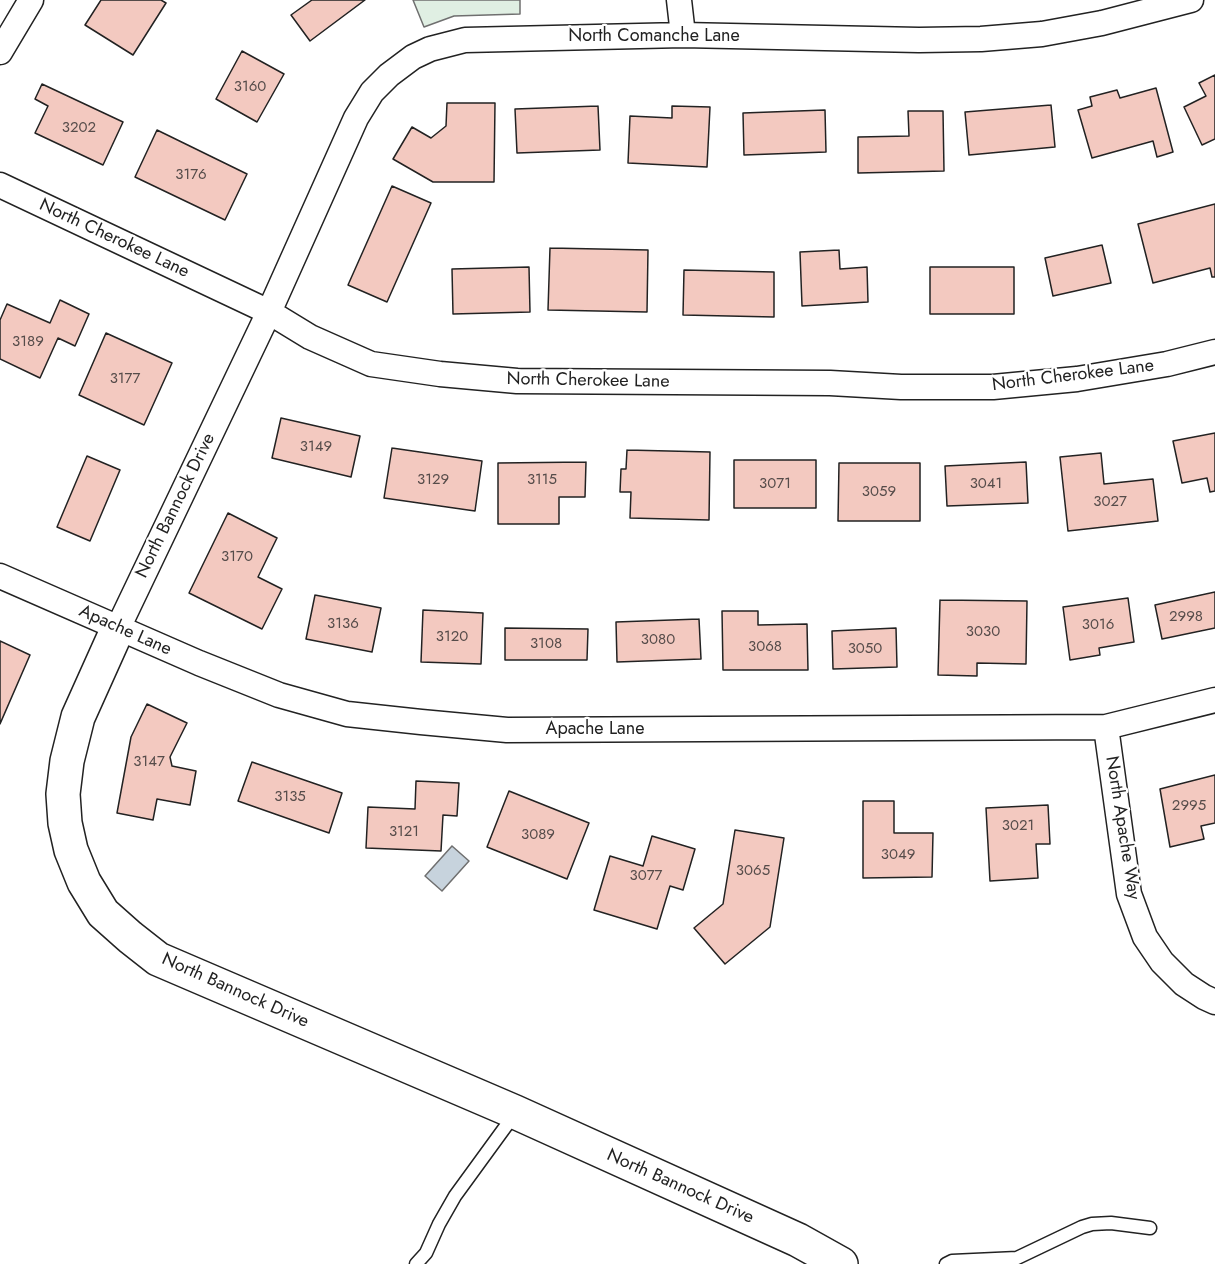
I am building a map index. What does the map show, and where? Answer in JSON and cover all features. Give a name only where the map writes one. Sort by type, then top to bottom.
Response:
[{"type":"street","points":[[0,52],[31,0]]},
{"type":"street","points":[[679,0],[683,35]]},
{"type":"street","name":"North Comanche Lane","points":[[269,312],[356,118],[372,92],[389,75],[413,57],[430,50],[465,40],[683,35],[919,40],[981,39],[1042,34],[1102,23],[1191,0]]},
{"type":"street","name":"North Cherokee Lane","points":[[0,185],[269,312],[310,337],[371,364],[440,374],[517,381],[993,387],[1077,379],[1167,364],[1215,352]]},
{"type":"street","name":"North Bannock Drive","points":[[269,312],[78,717],[63,794],[65,823],[71,850],[84,882],[103,913],[130,938],[158,958],[515,1112],[798,1240],[841,1264]]},
{"type":"street","name":"Apache Lane","points":[[0,576],[199,663],[279,695],[347,714],[421,722],[507,730],[1106,727],[1215,700]]},
{"type":"street","name":"North Apache Way","points":[[1106,727],[1130,894],[1144,937],[1162,963],[1184,984],[1215,1002]]},
{"type":"lane","points":[[416,1264],[426,1253],[455,1196],[515,1112]]},
{"type":"lane","points":[[946,1264],[952,1261],[1017,1258],[1065,1234],[1092,1224],[1110,1223],[1150,1228]]},
{"type":"green space","points":[[413,0],[520,0],[520,14],[454,16],[424,27]]},
{"type":"shaded area","points":[[452,846],[469,861],[442,891],[425,876]]},
{"type":"building","points":[[101,0],[161,0],[166,3],[133,55],[85,25]]},
{"type":"building","points":[[312,0],[365,0],[310,41],[291,15]]},
{"type":"building","points":[[242,51],[284,74],[257,122],[216,99]]},
{"type":"building","points":[[1215,75],[1215,139],[1202,145],[1184,107],[1206,96],[1199,83]]},
{"type":"building","points":[[42,84],[123,122],[103,165],[35,133],[48,106],[35,99]]},
{"type":"building","points":[[1156,88],[1173,152],[1157,157],[1153,141],[1092,158],[1078,110],[1092,106],[1090,97],[1117,90],[1120,98]]},
{"type":"building","points":[[447,103],[495,103],[494,182],[433,182],[393,159],[412,127],[431,138],[446,126]]},
{"type":"building","points":[[1051,105],[1055,147],[969,155],[965,112]]},
{"type":"building","points":[[598,106],[600,150],[517,153],[515,109]]},
{"type":"building","points":[[672,106],[710,107],[707,167],[628,163],[630,116],[672,118]]},
{"type":"building","points":[[825,110],[826,152],[744,155],[743,113]]},
{"type":"building","points":[[908,111],[943,111],[944,171],[858,173],[858,137],[909,136]]},
{"type":"building","points":[[157,130],[247,174],[225,220],[135,177]]},
{"type":"building","points":[[392,186],[431,203],[387,302],[348,285]]},
{"type":"building","points":[[1215,204],[1215,277],[1212,277],[1210,268],[1153,283],[1138,224]]},
{"type":"building","points":[[1102,245],[1111,283],[1053,296],[1045,258]]},
{"type":"building","points":[[550,248],[648,250],[647,312],[548,310]]},
{"type":"building","points":[[839,250],[840,269],[867,267],[868,302],[802,306],[800,252]]},
{"type":"building","points":[[529,267],[530,312],[453,314],[452,269]]},
{"type":"building","points":[[930,267],[1014,267],[1014,314],[930,314]]},
{"type":"building","points":[[684,270],[774,272],[774,317],[683,315]]},
{"type":"building","points":[[60,300],[89,314],[75,346],[58,338],[40,378],[0,359],[0,320],[7,304],[50,323]]},
{"type":"building","points":[[106,333],[172,363],[144,425],[79,395]]},
{"type":"building","points":[[281,418],[360,436],[351,477],[272,458]]},
{"type":"building","points":[[1215,433],[1215,491],[1210,492],[1207,478],[1182,483],[1173,441]]},
{"type":"building","points":[[392,448],[482,461],[475,511],[384,498]]},
{"type":"building","points":[[627,450],[710,452],[709,520],[630,518],[631,492],[620,492],[621,469],[626,469]]},
{"type":"building","points":[[1101,453],[1104,484],[1153,479],[1158,521],[1068,531],[1060,457]]},
{"type":"building","points":[[87,456],[120,470],[90,541],[57,527]]},
{"type":"building","points":[[734,460],[816,460],[816,508],[734,508]]},
{"type":"building","points":[[586,462],[585,497],[559,497],[559,524],[498,524],[498,463]]},
{"type":"building","points":[[1026,462],[1028,503],[947,506],[945,466]]},
{"type":"building","points":[[839,463],[920,463],[920,521],[838,521]]},
{"type":"building","points":[[228,513],[277,538],[258,577],[282,589],[262,629],[189,593]]},
{"type":"building","points":[[1215,592],[1215,628],[1162,639],[1155,605]]},
{"type":"building","points":[[315,595],[381,608],[372,652],[306,639]]},
{"type":"building","points":[[1128,598],[1134,642],[1099,648],[1100,655],[1070,660],[1063,607]]},
{"type":"building","points":[[940,600],[1027,601],[1026,664],[977,663],[977,676],[938,675]]},
{"type":"building","points":[[423,610],[483,613],[481,664],[421,662]]},
{"type":"building","points":[[722,611],[758,611],[758,625],[807,624],[808,670],[723,670]]},
{"type":"building","points":[[699,619],[701,659],[617,662],[616,622]]},
{"type":"building","points":[[505,628],[588,629],[587,660],[505,660]]},
{"type":"building","points":[[896,628],[897,667],[833,669],[832,631]]},
{"type":"building","points":[[0,641],[30,655],[0,724]]},
{"type":"building","points":[[147,704],[187,723],[170,757],[172,766],[196,771],[190,805],[157,799],[153,820],[117,813],[131,737]]},
{"type":"building","points":[[252,762],[342,793],[329,833],[238,801]]},
{"type":"building","points":[[1215,775],[1215,823],[1201,826],[1204,839],[1170,847],[1160,789]]},
{"type":"building","points":[[416,781],[459,783],[457,816],[443,815],[441,851],[366,848],[368,807],[415,809]]},
{"type":"building","points":[[509,791],[589,823],[567,879],[487,847]]},
{"type":"building","points":[[863,801],[894,801],[894,833],[933,833],[932,877],[863,878]]},
{"type":"building","points":[[1048,805],[1050,844],[1036,844],[1038,878],[990,881],[986,808]]},
{"type":"building","points":[[735,830],[784,838],[770,927],[725,964],[694,928],[723,904]]},
{"type":"building","points":[[652,836],[695,849],[683,890],[670,886],[657,929],[594,910],[610,856],[643,866]]}]
